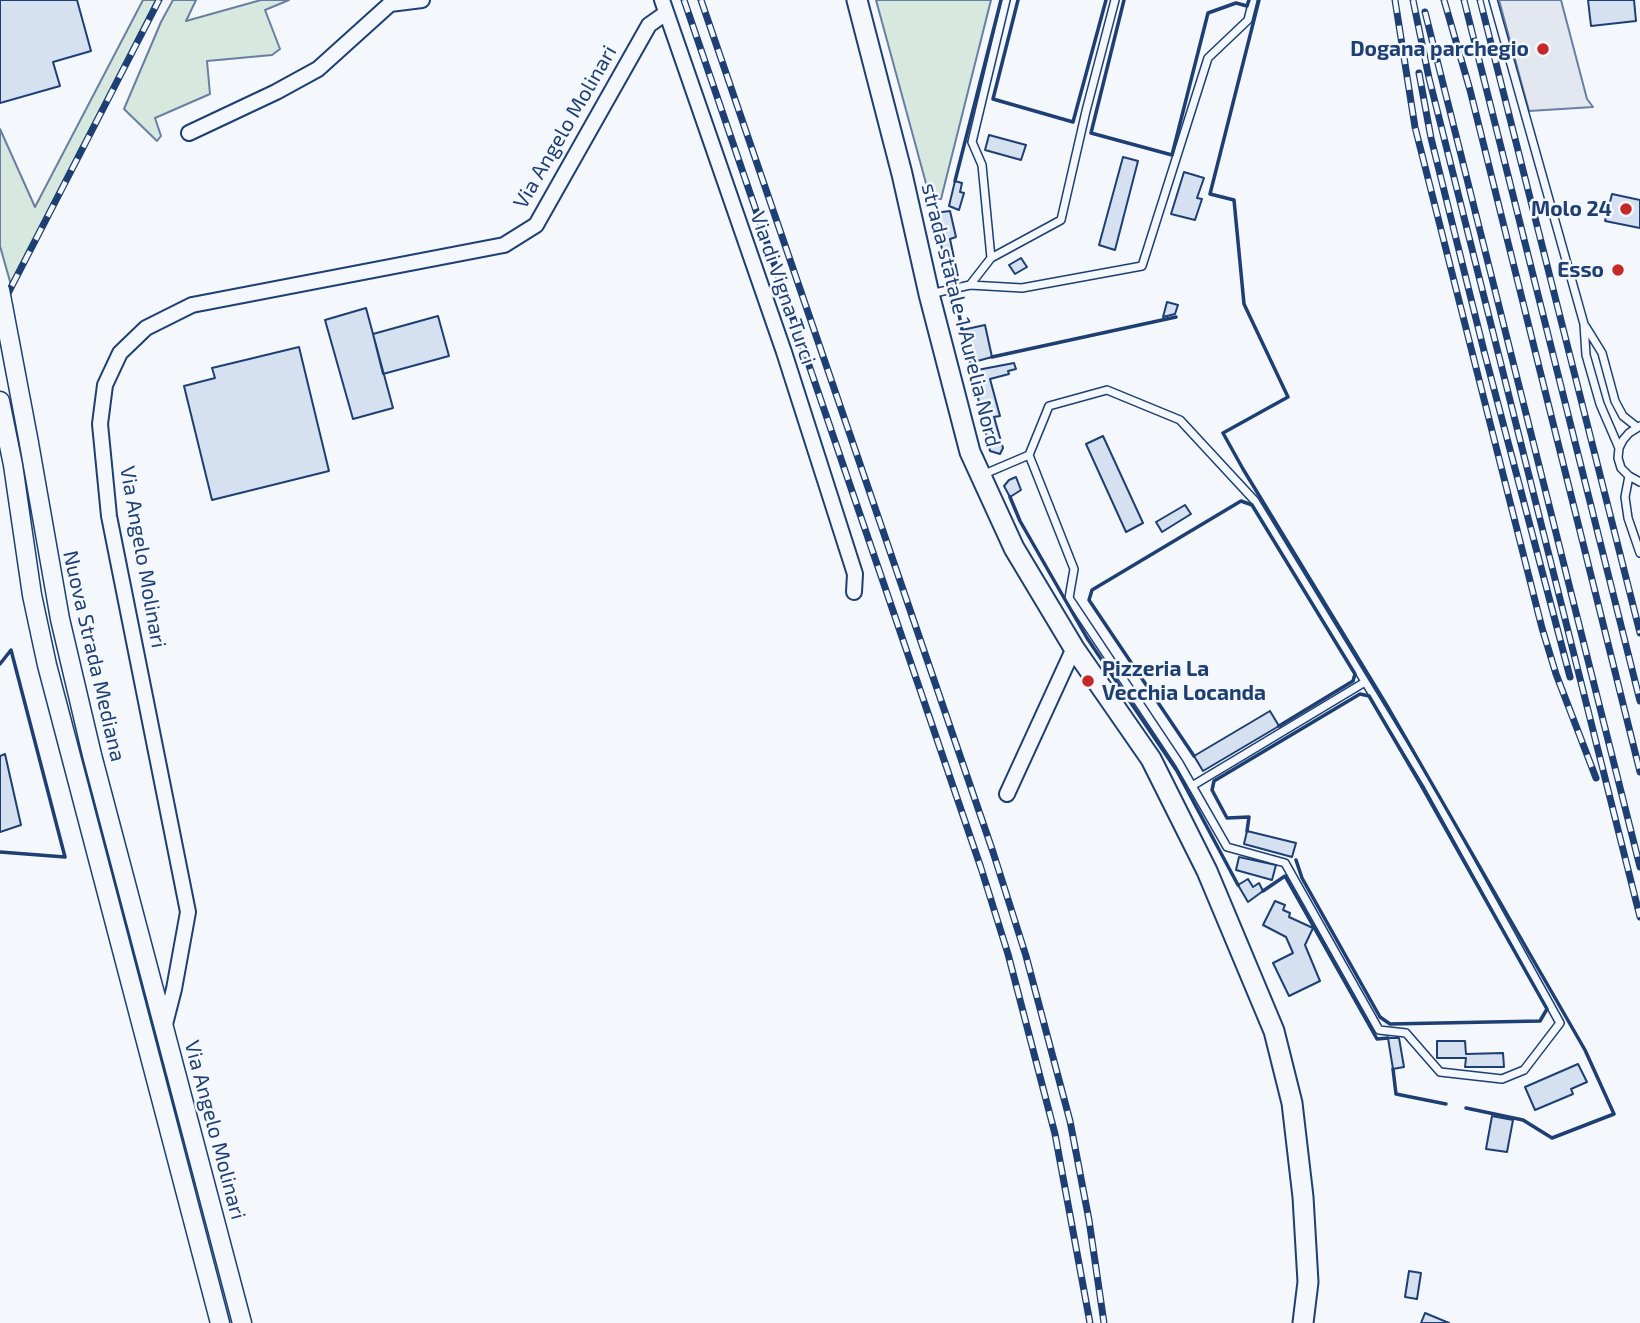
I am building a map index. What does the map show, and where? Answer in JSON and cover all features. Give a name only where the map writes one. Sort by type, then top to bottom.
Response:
[{"type":"main road","name":"strada statale 1 Aurelia Nord","points":[[858,0],[970,452],[1014,548],[1074,648],[1151,759],[1207,871],[1274,1031],[1293,1103],[1303,1197],[1308,1282],[1303,1323]]},
{"type":"street","points":[[189,133],[318,69],[390,5],[422,0]]},
{"type":"street","name":"Via Angelo Molinari","points":[[242,1323],[164,1028],[188,912],[109,516],[100,424],[105,385],[120,353],[146,328],[192,304],[505,245],[536,225],[649,25],[664,7]]},
{"type":"street","name":"Via di Vigna Turci","points":[[664,7],[784,352],[855,574],[854,593]]},
{"type":"street","name":"Nuova Strada Mediana","points":[[0,290],[60,619],[92,755],[164,1028]]},
{"type":"street","name":"Via Angelo Molinari","points":[[0,401],[13,466],[32,595],[47,665],[220,1323]]},
{"type":"street","points":[[1007,794],[1074,648]]},
{"type":"lane","points":[[991,258],[982,165],[972,142],[1006,0]]},
{"type":"lane","points":[[970,285],[991,258],[1061,220],[1115,0]]},
{"type":"lane","points":[[929,294],[970,285],[1022,288],[1142,266],[1208,58],[1248,20],[1253,0]]},
{"type":"lane","points":[[1493,0],[1584,324],[1586,355],[1600,404],[1619,448]]},
{"type":"lane","points":[[1584,324],[1602,353],[1615,401],[1623,416],[1638,427],[1629,433],[1619,448],[1618,458],[1621,468],[1640,482]]},
{"type":"lane","points":[[1107,390],[1180,420],[1255,501],[1427,786],[1560,1023],[1524,1070],[1502,1079],[1440,1072],[1406,1033],[1379,1030],[1285,863],[1227,847],[1192,786],[1069,598],[1074,569],[1029,455],[1049,406],[1107,390]]},
{"type":"lane","points":[[981,476],[1029,455]]},
{"type":"lane","points":[[1629,476],[1625,497],[1628,518],[1640,551]]},
{"type":"lane","points":[[1640,540],[1640,551]]},
{"type":"lane","points":[[1192,786],[1365,682]]},
{"type":"shaded area","points":[[143,0],[156,0],[11,285],[0,246],[0,129],[35,207]]},
{"type":"shaded area","points":[[173,0],[196,0],[186,21],[261,0],[289,0],[265,10],[280,49],[272,55],[207,61],[210,94],[155,118],[161,136],[157,141],[124,109]]},
{"type":"shaded area","points":[[876,0],[991,0],[941,199],[930,198]]},
{"type":"shaded area","name":"Dogana parchegio","points":[[1499,0],[1561,0],[1587,99],[1593,107],[1529,111]]},
{"type":"building","points":[[0,0],[77,0],[91,51],[53,62],[60,86],[0,103]]},
{"type":"building","points":[[1588,0],[1634,0],[1636,21],[1591,26]]},
{"type":"building","points":[[989,135],[1026,145],[1021,160],[985,150]]},
{"type":"building","points":[[1123,157],[1138,161],[1115,250],[1099,245]]},
{"type":"building","points":[[1184,172],[1204,178],[1197,198],[1202,199],[1195,220],[1171,214]]},
{"type":"building","points":[[955,181],[962,183],[960,192],[964,193],[959,210],[949,206]]},
{"type":"building","points":[[1612,194],[1640,200],[1640,228],[1605,221]]},
{"type":"building","points":[[950,211],[956,237],[950,239],[958,277],[953,279],[948,276],[934,213]]},
{"type":"building","points":[[1021,258],[1027,267],[1015,274],[1009,265]]},
{"type":"building","points":[[1167,302],[1178,305],[1175,314],[1163,317]]},
{"type":"building","points":[[366,308],[393,408],[353,419],[325,320]]},
{"type":"building","points":[[438,316],[449,356],[383,374],[373,334]]},
{"type":"building","points":[[985,325],[992,357],[970,363],[962,330]]},
{"type":"building","points":[[299,347],[329,471],[212,500],[184,386],[215,378],[212,368]]},
{"type":"building","points":[[1014,363],[1016,369],[1008,371],[1009,374],[990,379],[1000,416],[994,417],[1003,448],[1000,454],[990,451],[972,371]]},
{"type":"building","points":[[1103,436],[1143,523],[1126,532],[1086,444]]},
{"type":"building","points":[[1016,477],[1021,490],[1010,497],[1004,486]]},
{"type":"building","points":[[1185,505],[1191,514],[1162,532],[1156,522]]},
{"type":"building","points":[[1270,711],[1279,726],[1203,771],[1194,756]]},
{"type":"building","points":[[5,754],[21,825],[0,832],[0,756]]},
{"type":"building","points":[[1247,831],[1296,843],[1292,857],[1244,844]]},
{"type":"building","points":[[1239,857],[1276,865],[1272,880],[1236,870]]},
{"type":"building","points":[[1248,879],[1253,887],[1259,883],[1263,891],[1248,902],[1238,885]]},
{"type":"building","points":[[1275,901],[1285,905],[1283,910],[1290,913],[1289,917],[1313,928],[1305,945],[1320,981],[1289,996],[1273,963],[1293,953],[1286,937],[1263,925]]},
{"type":"building","points":[[1388,1038],[1399,1038],[1404,1067],[1393,1069]]},
{"type":"building","points":[[1437,1041],[1465,1041],[1466,1054],[1503,1053],[1504,1067],[1465,1067],[1466,1058],[1437,1058]]},
{"type":"building","points":[[1578,1064],[1587,1082],[1571,1089],[1573,1094],[1535,1110],[1525,1087]]},
{"type":"building","points":[[1492,1116],[1513,1120],[1507,1152],[1486,1149]]},
{"type":"building","points":[[1409,1271],[1421,1273],[1417,1299],[1405,1297]]},
{"type":"building","points":[[1425,1313],[1449,1323],[1421,1323]]},
{"type":"railway","points":[[0,309],[159,0]]},
{"type":"railway","points":[[684,0],[1008,954],[1055,1134],[1090,1323]]},
{"type":"railway","points":[[701,0],[993,852],[1026,956],[1070,1121],[1089,1220],[1104,1323]]},
{"type":"railway","points":[[1395,0],[1415,127],[1542,628],[1556,674],[1596,778]]},
{"type":"railway","points":[[1413,0],[1429,78],[1640,917]]},
{"type":"railway","points":[[1444,0],[1470,90],[1640,772]]},
{"type":"railway","points":[[1464,0],[1640,701]]},
{"type":"railway","points":[[1480,0],[1640,633]]},
{"type":"railway","points":[[1425,12],[1640,867]]},
{"type":"railway","points":[[1419,73],[1431,138],[1484,351],[1570,677]]},
{"type":"wall","points":[[955,181],[1001,0]]},
{"type":"wall","points":[[1018,0],[993,99],[1073,122],[1106,0]]},
{"type":"wall","points":[[1124,0],[1091,133],[1172,155],[1208,13],[1236,3],[1247,6],[1249,0]]},
{"type":"wall","points":[[1259,0],[1210,194],[1234,200],[1244,304],[1288,397],[1223,433],[1389,709],[1585,1050],[1614,1114],[1552,1138],[1523,1120],[1466,1108]]},
{"type":"wall","points":[[959,314],[962,330]]},
{"type":"wall","points":[[992,357],[1176,317]]},
{"type":"wall","points":[[1010,497],[1020,521],[1087,638],[1177,771],[1238,885]]},
{"type":"wall","points":[[1194,756],[1089,600],[1092,590],[1241,501],[1252,505],[1355,674],[1353,681],[1279,726]]},
{"type":"wall","points":[[0,664],[11,650],[65,857],[0,852]]},
{"type":"wall","points":[[1247,831],[1249,817],[1227,818],[1212,790],[1214,781],[1360,694],[1369,696],[1547,1009],[1540,1021],[1390,1024],[1380,1017],[1302,878],[1296,860]]},
{"type":"wall","points":[[1263,891],[1285,876],[1377,1039],[1388,1038]]},
{"type":"wall","points":[[1393,1069],[1396,1094],[1446,1104]]},
{"type":"place","name":"Dogana parchegio","points":[[1543,49]]},
{"type":"place","name":"Molo 24","points":[[1626,209]]},
{"type":"place","name":"Esso","points":[[1618,270]]},
{"type":"place","name":"Pizzeria La Vecchia Locanda","points":[[1088,681]]}]
